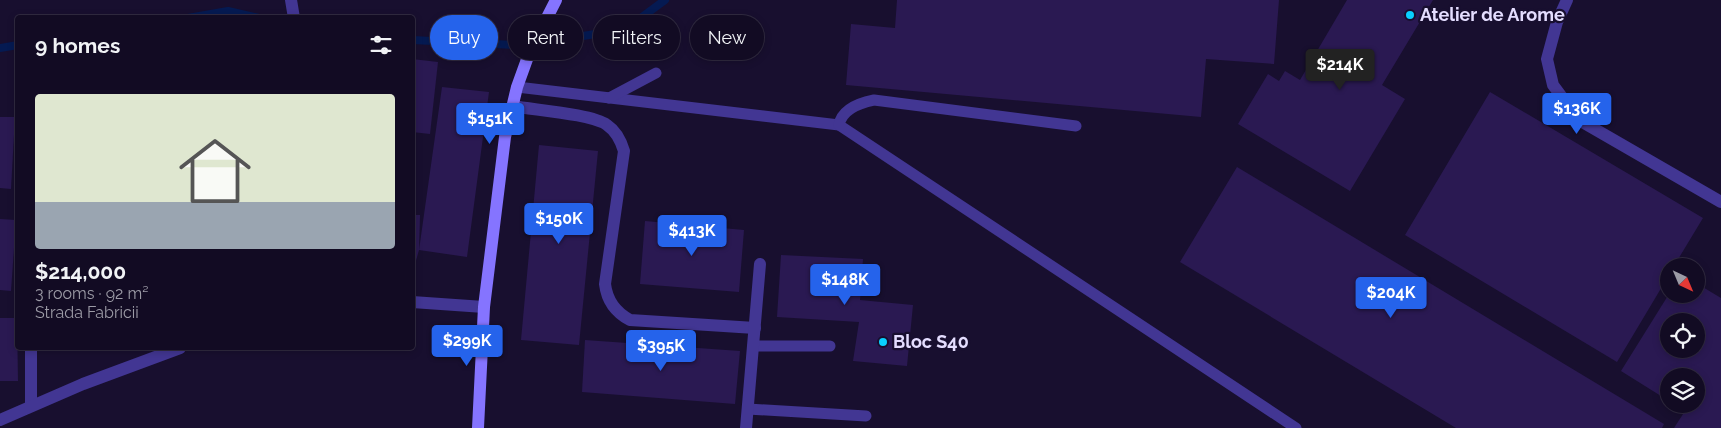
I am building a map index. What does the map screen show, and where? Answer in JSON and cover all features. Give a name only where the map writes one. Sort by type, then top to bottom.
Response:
[{"type":"main road","points":[[478,428],[484,307],[505,137],[517,87],[535,38],[556,0]]},
{"type":"street","points":[[291,0],[294,15]]},
{"type":"street","points":[[1567,0],[1557,22],[1547,60],[1553,85],[1579,120],[1721,202]]},
{"type":"street","points":[[512,106],[591,118],[607,125],[620,140],[624,151],[605,284],[609,301],[614,308],[630,320],[755,328]]},
{"type":"street","points":[[746,428],[760,264]]},
{"type":"street","points":[[415,302],[484,307]]},
{"type":"street","points":[[31,350],[32,406]]},
{"type":"street","points":[[0,420],[83,384],[175,350]]},
{"type":"lane","points":[[609,98],[656,73]]},
{"type":"lane","points":[[517,87],[839,125],[1296,428]]},
{"type":"lane","points":[[839,125],[840,118],[854,106],[874,100],[1076,126]]},
{"type":"lane","points":[[753,346],[830,346]]},
{"type":"lane","points":[[748,409],[866,416]]},
{"type":"building","points":[[897,0],[1279,0],[1274,64],[1206,59],[1201,117],[846,85],[851,24],[895,28]]},
{"type":"building","points":[[1347,0],[1433,0],[1382,85],[1405,99],[1350,191],[1238,124],[1268,74],[1279,81],[1285,71],[1300,80]]},
{"type":"building","points":[[415,59],[438,62],[430,134],[415,132]]},
{"type":"building","points":[[442,87],[489,92],[467,257],[419,250]]},
{"type":"building","points":[[1490,92],[1703,218],[1679,258],[1660,258],[1660,290],[1617,362],[1405,235]]},
{"type":"building","points":[[0,117],[15,117],[11,189],[0,188]]},
{"type":"building","points":[[539,145],[598,151],[579,345],[521,340]]},
{"type":"building","points":[[1237,167],[1664,424],[1662,428],[1456,428],[1180,262]]},
{"type":"building","points":[[415,215],[420,215],[419,250],[415,264]]},
{"type":"building","points":[[0,219],[15,220],[11,291],[0,290]]},
{"type":"building","points":[[645,221],[744,230],[739,292],[640,284]]},
{"type":"building","points":[[781,255],[863,259],[860,300],[913,305],[907,366],[853,361],[859,322],[777,317]]},
{"type":"building","points":[[1705,288],[1721,298],[1721,428],[1674,428],[1684,413],[1705,413],[1705,368],[1660,368],[1660,395],[1621,371],[1663,303],[1705,303]]},
{"type":"building","points":[[0,318],[15,318],[15,350],[18,350],[18,381],[0,381]]},
{"type":"building","points":[[585,340],[740,351],[735,404],[582,392]]},
{"type":"waterway","points":[[583,36],[607,32],[638,20],[665,0]]},
{"type":"waterway","points":[[205,15],[228,11],[246,15]]},
{"type":"waterway","points":[[415,40],[508,45]]},
{"type":"waterway","points":[[0,48],[15,46]]},
{"type":"place","name":"Atelier de Arome","points":[[1410,15]]},
{"type":"place","name":"Bloc S40","points":[[883,342]]}]
